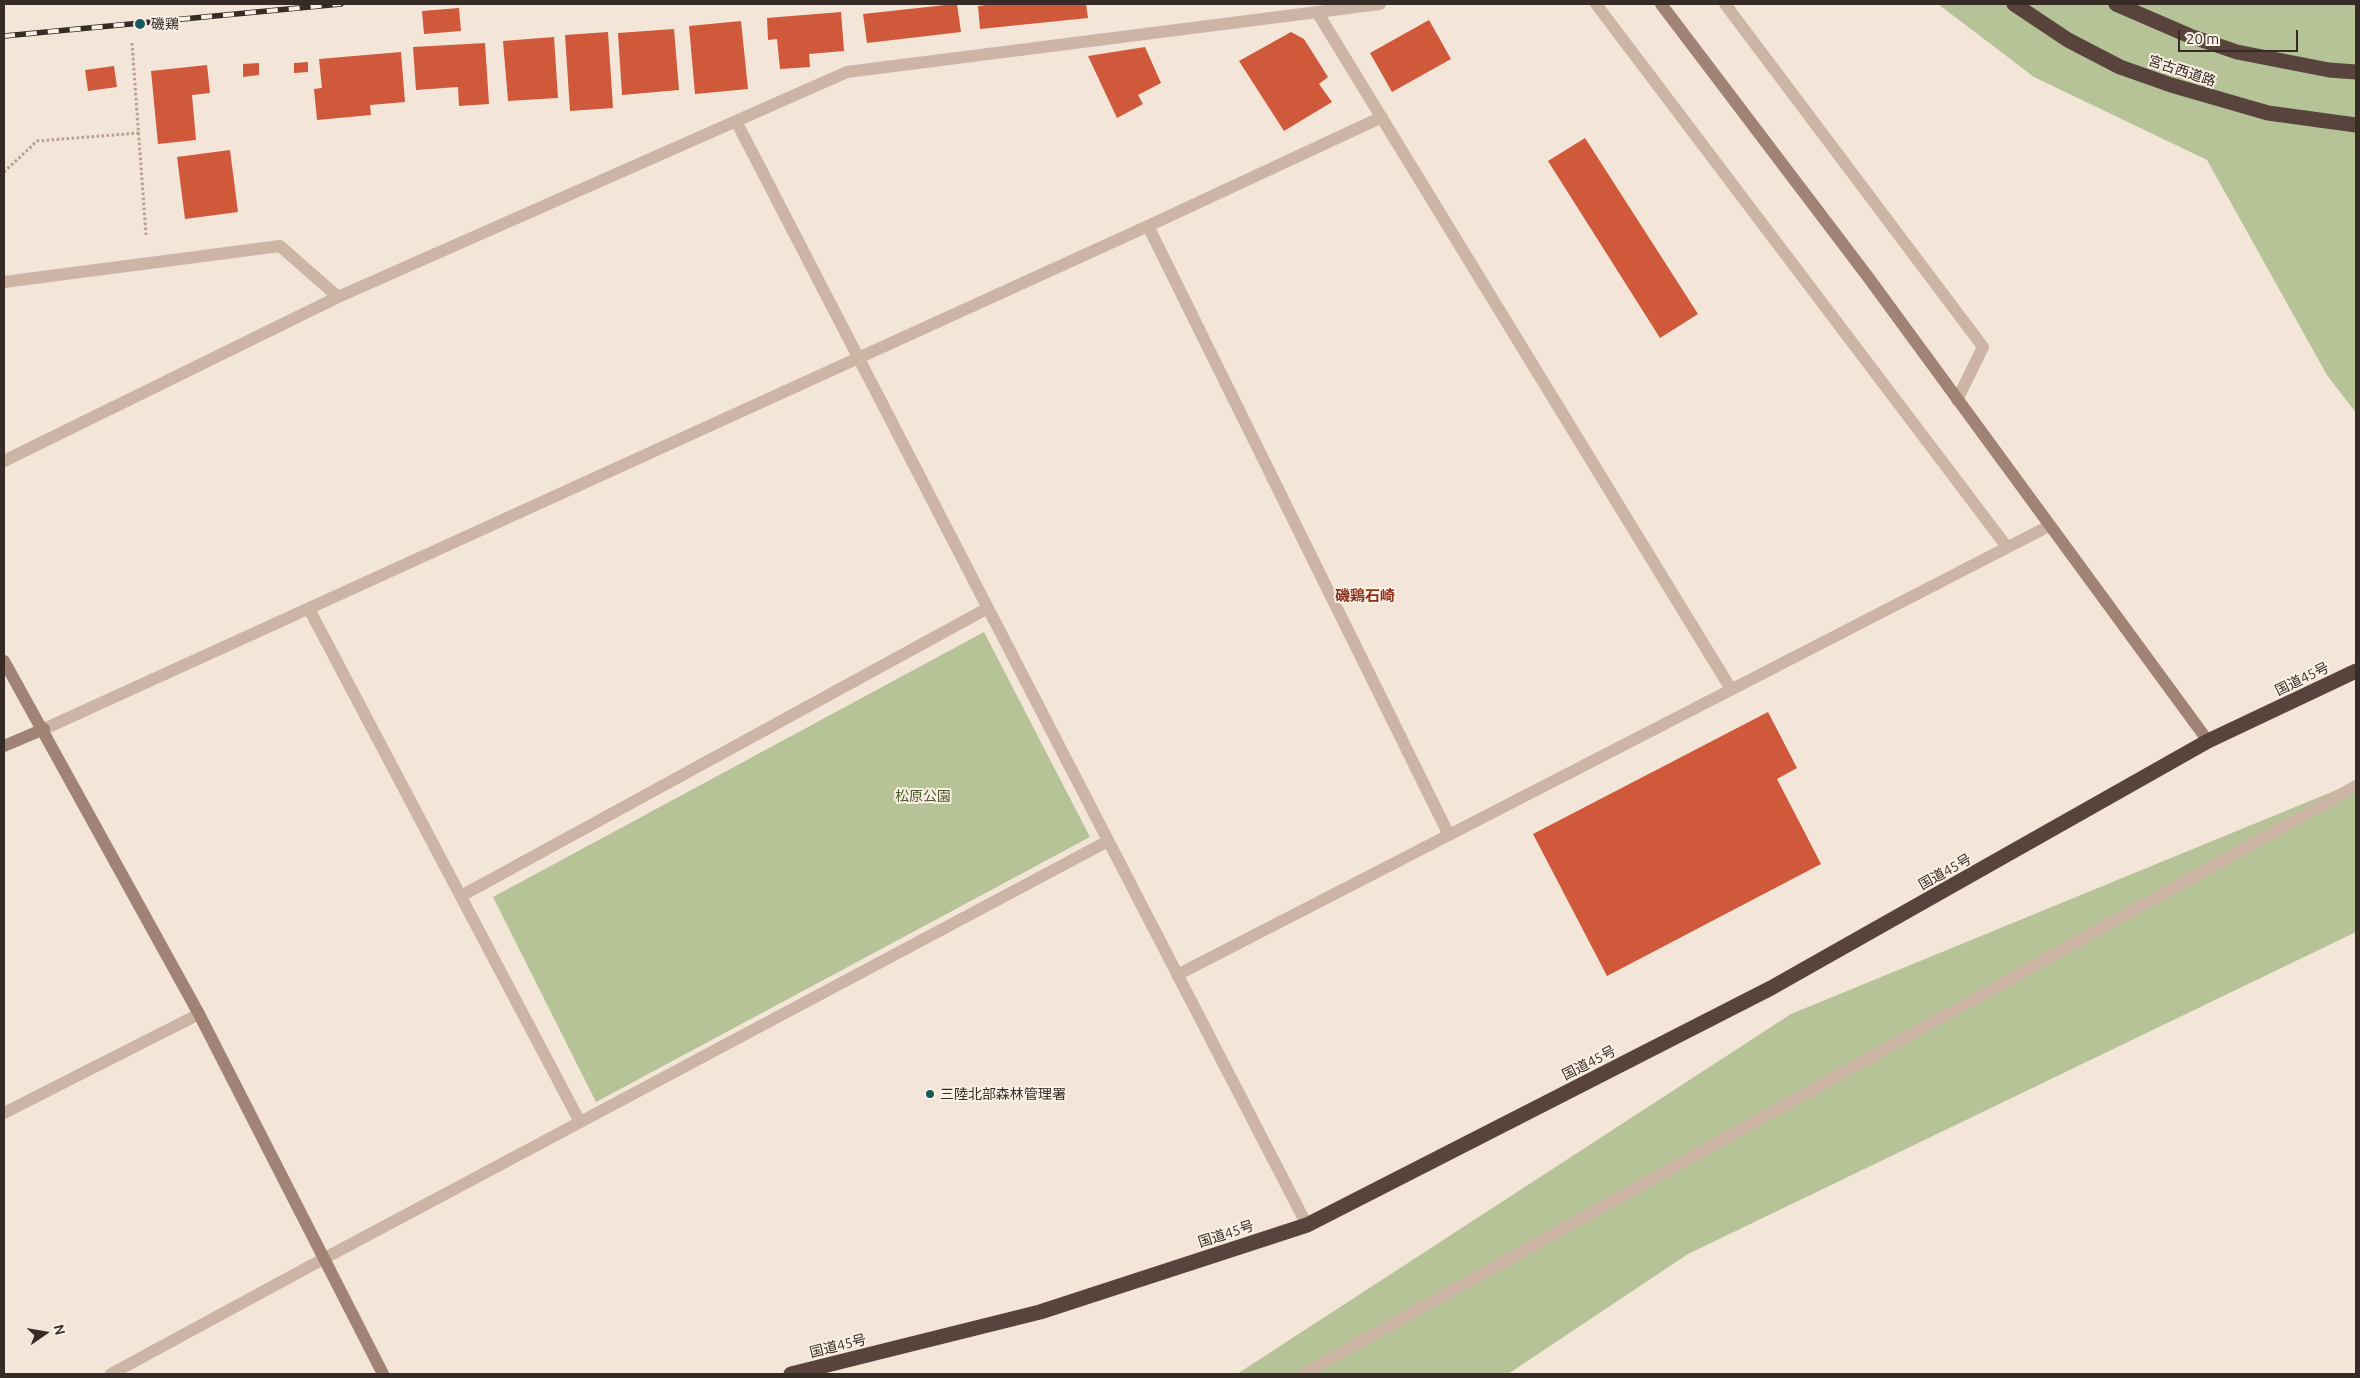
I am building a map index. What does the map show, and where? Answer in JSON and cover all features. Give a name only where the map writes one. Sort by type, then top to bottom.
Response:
[{"type":"highway","name":"宮古西道路","points":[[2014,4],[2068,40],[2129,70],[2179,88],[2268,114],[2356,125]]},
{"type":"highway","points":[[2116,4],[2190,36],[2237,52],[2329,70],[2356,72]]},
{"type":"highway","name":"国道45号","points":[[791,1374],[1040,1312],[1307,1225],[1772,988],[2208,742],[2356,671]]},
{"type":"street","points":[[4,461],[338,296],[847,72],[1380,4]]},
{"type":"street","points":[[1596,4],[2007,547]]},
{"type":"street","points":[[1660,4],[1868,276],[2208,742]]},
{"type":"street","points":[[1725,4],[1983,347],[1957,400]]},
{"type":"street","points":[[1317,12],[1731,689]]},
{"type":"street","points":[[4,746],[310,609],[1382,117]]},
{"type":"street","points":[[736,121],[1307,1225]]},
{"type":"street","points":[[1148,226],[1448,835]]},
{"type":"street","points":[[4,282],[280,246],[338,296]]},
{"type":"street","points":[[1178,975],[2049,526]]},
{"type":"street","points":[[460,896],[988,608]]},
{"type":"street","points":[[310,609],[580,1122]]},
{"type":"street","points":[[4,660],[44,729],[199,1014],[383,1374]]},
{"type":"street","points":[[1303,1374],[2356,786]]},
{"type":"street","points":[[111,1374],[1108,841]]},
{"type":"street","points":[[4,1113],[199,1014]]},
{"type":"path","points":[[132,43],[148,263]]},
{"type":"path","points":[[4,172],[37,142],[139,133]]},
{"type":"green space","points":[[1938,4],[2356,4],[2356,413],[2327,375],[2207,160],[2034,77]]},
{"type":"green space","name":"松原公園","points":[[984,632],[1090,837],[596,1102],[493,897]]},
{"type":"green space","points":[[2356,782],[2356,932],[1688,1254],[1508,1374],[1237,1374],[1791,1014]]},
{"type":"building","points":[[957,4],[961,32],[867,43],[863,14]]},
{"type":"building","points":[[995,4],[1086,4],[1088,18],[980,29],[978,6]]},
{"type":"building","points":[[459,8],[461,31],[424,34],[422,11]]},
{"type":"building","points":[[841,12],[844,51],[809,54],[810,67],[780,69],[777,39],[768,40],[767,18]]},
{"type":"building","points":[[1429,20],[1451,59],[1392,92],[1370,53]]},
{"type":"building","points":[[741,21],[748,89],[695,94],[689,26]]},
{"type":"building","points":[[674,29],[679,90],[622,95],[618,33]]},
{"type":"building","points":[[608,32],[613,108],[570,111],[565,35]]},
{"type":"building","points":[[1291,32],[1304,39],[1328,77],[1319,84],[1332,102],[1284,131],[1239,61]]},
{"type":"building","points":[[554,37],[558,98],[508,101],[503,41]]},
{"type":"building","points":[[485,43],[489,104],[459,106],[458,87],[416,90],[413,47]]},
{"type":"building","points":[[1145,47],[1161,83],[1138,95],[1143,104],[1117,118],[1088,56]]},
{"type":"building","points":[[401,52],[405,102],[370,105],[371,115],[317,120],[314,89],[322,88],[319,59]]},
{"type":"building","points":[[308,62],[308,72],[294,73],[294,63]]},
{"type":"building","points":[[259,63],[259,75],[243,77],[243,64]]},
{"type":"building","points":[[207,65],[210,93],[192,95],[196,140],[158,144],[151,71]]},
{"type":"building","points":[[114,66],[117,87],[88,91],[85,70]]},
{"type":"building","points":[[1585,138],[1698,314],[1660,338],[1548,161]]},
{"type":"building","points":[[230,150],[238,212],[185,219],[177,157]]},
{"type":"building","points":[[1768,712],[1797,768],[1777,779],[1821,864],[1607,976],[1533,834]]},
{"type":"railway","points":[[4,36],[341,4]]},
{"type":"place","name":"磯鶏","points":[[140,24]]},
{"type":"place","name":"三陸北部森林管理署","points":[[930,1094]]},
{"type":"district","name":"磯鶏石崎","points":[[1365,596]]}]
